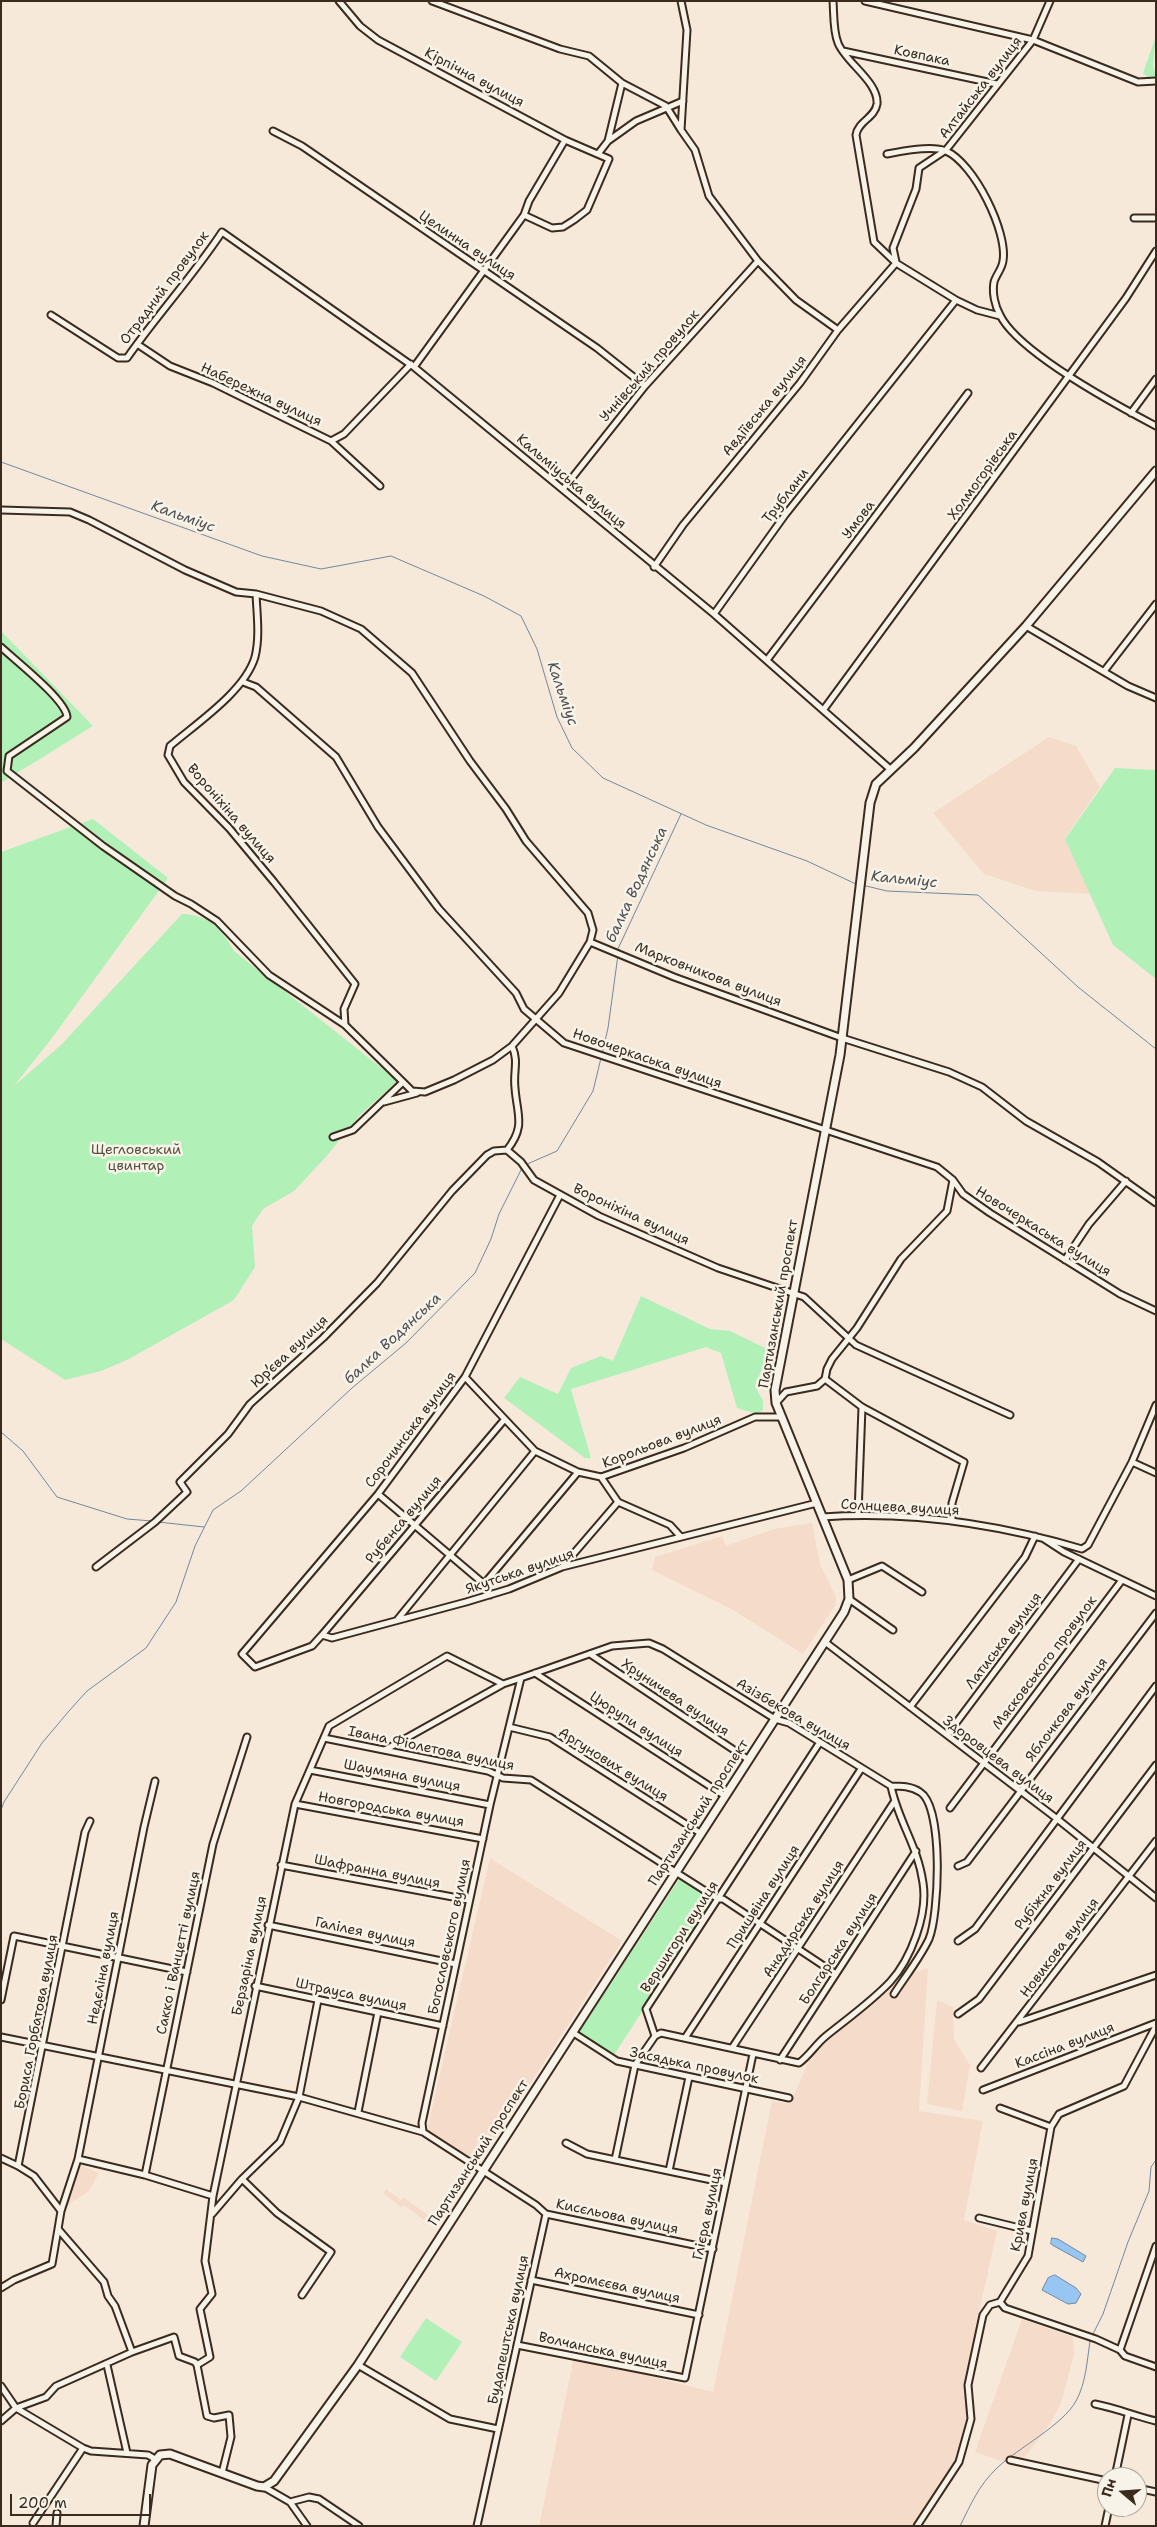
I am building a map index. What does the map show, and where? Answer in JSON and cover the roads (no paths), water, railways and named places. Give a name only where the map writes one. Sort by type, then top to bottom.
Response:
[{"type":"street","name":"Кiрпiчна вулиця","points":[[339,1],[360,26],[378,40],[565,140],[609,159],[587,210],[574,220],[563,227],[552,228],[524,215]]},
{"type":"street","points":[[432,1],[560,49],[589,56],[622,83],[666,106],[695,150],[709,196],[758,262],[796,300],[838,330]]},
{"type":"street","points":[[681,1],[687,30],[681,130]]},
{"type":"street","points":[[833,1],[836,38],[842,50],[863,75],[876,96],[877,105],[874,112],[860,124],[856,135],[874,242],[896,263],[956,300],[977,310],[1000,316]]},
{"type":"street","points":[[865,1],[1033,40],[1138,82],[1156,80]]},
{"type":"street","name":"Алтайська вулиця","points":[[896,263],[894,248],[916,190],[919,168],[946,150],[1033,40],[1050,1]]},
{"type":"street","name":"Ковпака","points":[[842,50],[997,84]]},
{"type":"street","points":[[608,141],[622,83]]},
{"type":"street","points":[[598,154],[608,141],[636,121],[666,106],[683,101]]},
{"type":"street","name":"Целинна вулиця","points":[[273,131],[302,146],[598,348],[645,386]]},
{"type":"street","name":"Набережна вулиця","points":[[137,344],[170,366],[212,383],[331,441],[344,434],[412,365],[524,215],[529,201],[565,140]]},
{"type":"street","points":[[886,154],[913,149],[946,150],[960,161],[977,181],[996,221],[1003,243],[1003,262],[994,282],[994,296],[1000,316],[1016,338],[1070,376],[1156,426]]},
{"type":"street","points":[[1134,218],[1156,218]]},
{"type":"street","name":"Отрадний провулок","points":[[52,315],[118,358],[127,358],[154,320],[203,260],[222,232]]},
{"type":"street","name":"Кальміуська вулиця","points":[[222,232],[412,365],[564,488],[654,567],[714,614],[890,769]]},
{"type":"street","name":"Холмогорівська","points":[[824,710],[1070,376],[1126,298],[1156,251]]},
{"type":"street","name":"Учнівський провулок","points":[[564,488],[645,386],[758,262]]},
{"type":"street","name":"Авдіївська вулиця","points":[[654,567],[684,525],[800,383],[838,330],[896,263]]},
{"type":"street","name":"Трублани","points":[[714,614],[785,515],[956,300]]},
{"type":"street","points":[[1131,413],[1156,380]]},
{"type":"street","name":"Умова","points":[[767,660],[968,393]]},
{"type":"street","points":[[331,441],[380,486]]},
{"type":"street","name":"Партизанський проспект","points":[[264,2487],[274,2481],[358,2365],[825,1642],[849,1599],[848,1580],[776,1403],[776,1378],[842,1038],[870,803],[876,784],[914,748],[1026,626],[1156,471]]},
{"type":"street","points":[[1,510],[70,512],[236,592],[256,594],[321,611],[361,629],[412,673],[526,841],[588,913],[593,930],[590,942],[559,993],[512,1046],[493,1060],[425,1092],[382,1102]]},
{"type":"street","name":"Вороніхіна вулиця","points":[[256,594],[258,625],[254,657],[243,682],[170,746],[168,754],[184,782],[229,828],[355,984],[344,1009],[345,1025]]},
{"type":"street","points":[[1105,670],[1156,604]]},
{"type":"street","points":[[1026,626],[1105,670],[1128,686],[1156,698]]},
{"type":"street","points":[[1,647],[58,698],[66,710],[67,717],[59,725],[9,756],[7,771]]},
{"type":"street","name":"Новочеркаська вулиця","points":[[243,682],[256,687],[308,734],[331,751],[345,770],[378,827],[439,909],[516,993],[524,1009],[564,1043],[597,1056],[936,1167],[953,1180],[963,1194],[1120,1294],[1156,1311]]},
{"type":"street","points":[[1,769],[7,771],[102,846],[175,896],[217,921],[269,975],[345,1025],[412,1091],[425,1092]]},
{"type":"street","name":"Марковникова вулиця","points":[[590,942],[621,953],[674,977],[842,1038],[949,1072],[982,1087],[1026,1122],[1098,1162],[1156,1203]]},
{"type":"street","points":[[507,1150],[516,1139],[520,1118],[514,1088],[517,1057],[512,1046]]},
{"type":"street","points":[[333,1137],[353,1130],[403,1082]]},
{"type":"street","name":"Вороніхіна вулиця","points":[[507,1150],[520,1162],[534,1180],[599,1216],[718,1268],[804,1297],[856,1344],[1010,1415]]},
{"type":"street","name":"Юр’єва вулиця","points":[[96,1567],[155,1522],[187,1492],[180,1482],[228,1434],[244,1410],[323,1338],[377,1283],[452,1191],[487,1155],[494,1151],[507,1150]]},
{"type":"street","points":[[776,1403],[786,1392],[817,1386],[825,1379],[826,1369],[832,1358],[849,1338],[901,1259],[947,1211],[953,1180]]},
{"type":"street","points":[[1065,1260],[1089,1224],[1126,1182]]},
{"type":"street","name":"Сорочинська вулиця","points":[[322,1635],[312,1646],[255,1667],[242,1654],[378,1494],[465,1376],[560,1195]]},
{"type":"street","name":"Корольова вулиця","points":[[465,1376],[504,1420],[535,1451],[578,1472],[601,1477],[684,1448],[756,1417],[782,1417]]},
{"type":"street","points":[[825,1379],[862,1407],[964,1462],[952,1503],[952,1520]]},
{"type":"street","points":[[910,1707],[1025,1557],[1035,1536],[1082,1549],[1086,1547],[1132,1462],[1156,1405]]},
{"type":"street","points":[[858,1514],[862,1407]]},
{"type":"street","name":"Рубенса вулиця","points":[[322,1635],[504,1420]]},
{"type":"street","points":[[397,1620],[535,1451]]},
{"type":"street","points":[[1132,1462],[1156,1472]]},
{"type":"street","points":[[484,1584],[578,1472]]},
{"type":"street","points":[[601,1477],[618,1502],[670,1525],[680,1536]]},
{"type":"street","points":[[378,1494],[484,1584],[490,1595]]},
{"type":"street","points":[[562,1567],[618,1502]]},
{"type":"street","name":"Якутська вулиця","points":[[322,1635],[332,1638],[490,1595],[562,1567],[816,1503]]},
{"type":"street","name":"Солнцева вулиця","points":[[822,1516],[858,1514],[952,1520],[1035,1536]]},
{"type":"street","points":[[1042,1537],[1064,1552],[1156,1596]]},
{"type":"street","name":"Латиська вулиця","points":[[947,1735],[1079,1559]]},
{"type":"street","points":[[848,1580],[882,1566],[922,1592]]},
{"type":"street","name":"Мясковського провулок","points":[[950,1808],[1122,1580]]},
{"type":"street","points":[[849,1599],[893,1630]]},
{"type":"street","name":"Яблочкова вулиця","points":[[958,1866],[967,1862],[1156,1613]]},
{"type":"street","name":"Здоровцева вулиця","points":[[825,1642],[1020,1790],[1156,1898]]},
{"type":"street","name":"Азізбекова вулиця","points":[[385,1750],[503,1684],[612,1646],[631,1644],[657,1646],[775,1719],[789,1723],[891,1786]]},
{"type":"street","name":"Хруничева вулиця","points":[[590,1654],[749,1760]]},
{"type":"street","name":"Берзаріна вулиця","points":[[197,2365],[210,2357],[200,2310],[212,2294],[204,2261],[213,2196],[255,1986],[295,1804],[329,1726],[448,1656],[503,1684]]},
{"type":"street","name":"Цюрупи вулиця","points":[[535,1673],[725,1796]]},
{"type":"street","name":"Богословського вулиця","points":[[423,2132],[422,2123],[482,1839],[521,1678]]},
{"type":"street","points":[[958,1941],[974,1929],[1156,1686]]},
{"type":"street","name":"Аргунових вулиця","points":[[509,1727],[550,1738],[700,1833]]},
{"type":"street","name":"Сакко і Ванцетті вулиця","points":[[145,2175],[213,1844],[247,1738]]},
{"type":"street","name":"Івана Фіолетова вулиця","points":[[324,1738],[488,1771],[503,1778],[530,1780],[718,1899],[723,1899],[836,1974]]},
{"type":"street","name":"Вершигори вулиця","points":[[655,2036],[646,2009],[820,1742]]},
{"type":"street","name":"Рубіжна вулиця","points":[[958,2014],[979,1999],[1156,1765]]},
{"type":"street","name":"Пришвіна вулиця","points":[[685,2038],[861,1769]]},
{"type":"street","name":"Шаумяна вулиця","points":[[310,1770],[490,1805]]},
{"type":"street","name":"Недєліна вулиця","points":[[1,2288],[14,2280],[52,2264],[60,2212],[78,2159],[155,1781]]},
{"type":"street","points":[[894,1994],[928,1941],[935,1921],[938,1847],[929,1802],[921,1792],[908,1786],[891,1786],[894,1802],[916,1851]]},
{"type":"street","name":"Анадирська вулиця","points":[[732,2048],[894,1802]]},
{"type":"street","name":"Новгородська вулиця","points":[[295,1804],[482,1839]]},
{"type":"street","name":"Бориса Горбатова вулиця","points":[[18,2166],[85,1832],[90,1821]]},
{"type":"street","name":"Новикова вулиця","points":[[980,2068],[1018,2022],[1156,1841]]},
{"type":"street","name":"Болгарська вулиця","points":[[780,2060],[916,1851]]},
{"type":"street","name":"Засядька провулок","points":[[655,2036],[661,2033],[794,2063],[802,2061],[818,2043],[890,1982],[899,1969],[918,1930],[925,1904],[916,1851]]},
{"type":"street","name":"Шафранна вулиця","points":[[281,1865],[470,1900]]},
{"type":"street","name":"Галілея вулиця","points":[[268,1925],[456,1964]]},
{"type":"street","points":[[1,2000],[14,1936],[187,1972]]},
{"type":"street","points":[[1018,2022],[1156,1975]]},
{"type":"street","name":"Штрауса вулиця","points":[[255,1986],[443,2026]]},
{"type":"street","points":[[212,2214],[242,2179],[280,2142],[299,2097],[318,2000]]},
{"type":"street","points":[[358,2112],[378,2012]]},
{"type":"street","points":[[1000,2108],[1051,2127],[1059,2114],[1124,2086],[1156,2024]]},
{"type":"street","name":"Кассіна вулиця","points":[[983,2090],[1156,2024]]},
{"type":"street","name":"Засядька провулок","points":[[572,2032],[617,2061],[789,2098]]},
{"type":"street","points":[[615,2160],[636,2065],[655,2036]]},
{"type":"street","points":[[1,2037],[299,2097],[358,2112],[423,2132],[536,2204],[546,2214]]},
{"type":"street","name":"Глієра вулиця","points":[[685,2378],[753,2054]]},
{"type":"street","points":[[669,2172],[689,2077]]},
{"type":"street","name":"Крива вулиця","points":[[917,2526],[964,2452],[970,2418],[968,2385],[983,2315],[990,2306],[1000,2302],[1028,2256],[1051,2127]]},
{"type":"street","points":[[566,2143],[587,2154],[726,2183]]},
{"type":"street","points":[[1,2158],[34,2176],[60,2212]]},
{"type":"street","points":[[78,2159],[145,2175],[213,2196]]},
{"type":"street","points":[[242,2179],[277,2213],[331,2252],[302,2295]]},
{"type":"street","name":"Кисєльова вулиця","points":[[546,2214],[712,2249]]},
{"type":"street","name":"Будапештська вулиця","points":[[477,2526],[546,2214]]},
{"type":"street","points":[[979,2218],[1032,2231]]},
{"type":"street","points":[[58,2229],[104,2282],[132,2352]]},
{"type":"street","points":[[1120,2350],[1156,2246]]},
{"type":"street","name":"Ахромєєва вулиця","points":[[531,2280],[699,2315]]},
{"type":"street","points":[[1000,2302],[1005,2308],[1086,2335],[1120,2350],[1125,2356],[1156,2367]]},
{"type":"street","points":[[1,2421],[16,2408],[46,2397],[56,2386],[107,2365],[132,2352],[174,2337],[179,2356],[195,2362],[197,2365],[207,2416],[214,2418],[229,2415],[232,2437],[222,2474]]},
{"type":"street","name":"Волчанська вулиця","points":[[517,2345],[685,2378]]},
{"type":"street","points":[[107,2365],[127,2453]]},
{"type":"street","points":[[358,2365],[450,2419],[498,2429]]},
{"type":"street","points":[[1,2386],[16,2408],[83,2448],[91,2451],[148,2455],[156,2459]]},
{"type":"street","points":[[1095,2404],[1116,2408],[1128,2415],[1156,2421]]},
{"type":"street","points":[[1117,2467],[1128,2415]]},
{"type":"street","points":[[33,2523],[83,2448]]},
{"type":"street","points":[[144,2526],[152,2465],[160,2455],[170,2454],[222,2474],[264,2487],[290,2502],[307,2526]]},
{"type":"street","points":[[1010,2460],[1097,2479]]},
{"type":"street","points":[[290,2502],[309,2497],[319,2499],[359,2526]]},
{"type":"street","points":[[56,2526],[57,2513]]},
{"type":"water","points":[[1052,2238],[1058,2239],[1086,2256],[1083,2262],[1051,2244]]},
{"type":"water","points":[[1055,2275],[1076,2288],[1081,2294],[1076,2303],[1068,2304],[1042,2290],[1048,2278]]},
{"type":"waterway","name":"Кальміус","points":[[1,462],[262,556],[321,569],[391,556],[484,596],[521,616],[537,649],[557,717],[572,748],[603,778],[706,825],[807,861],[858,885]]},
{"type":"waterway","name":"балка Водянська","points":[[617,951],[681,814]]},
{"type":"waterway","name":"Кальміус","points":[[862,885],[887,891],[978,895],[1078,987],[1156,1049]]},
{"type":"waterway","name":"балка Водянська","points":[[602,1054],[608,1028],[618,955]]},
{"type":"waterway","name":"балка Водянська","points":[[525,1165],[557,1151],[593,1091],[601,1058]]},
{"type":"waterway","name":"балка Водянська","points":[[1,1810],[4,1802],[42,1743],[69,1711],[87,1691],[146,1648],[176,1602],[195,1546],[213,1510],[241,1491],[352,1388],[406,1343],[475,1273],[491,1239],[499,1214],[522,1168]]},
{"type":"waterway","points":[[1,1432],[23,1451],[57,1497],[127,1519],[152,1521]]},
{"type":"waterway","points":[[158,1522],[204,1527]]},
{"type":"waterway","points":[[1093,2334],[1103,2314],[1128,2242],[1149,2191],[1151,2167],[1156,2160]]},
{"type":"waterway","points":[[960,2526],[976,2495],[991,2474],[1070,2410],[1082,2387],[1090,2341]]},
{"type":"park label","name":"Щегловський цвинтар","points":[[136,1158]]}]
